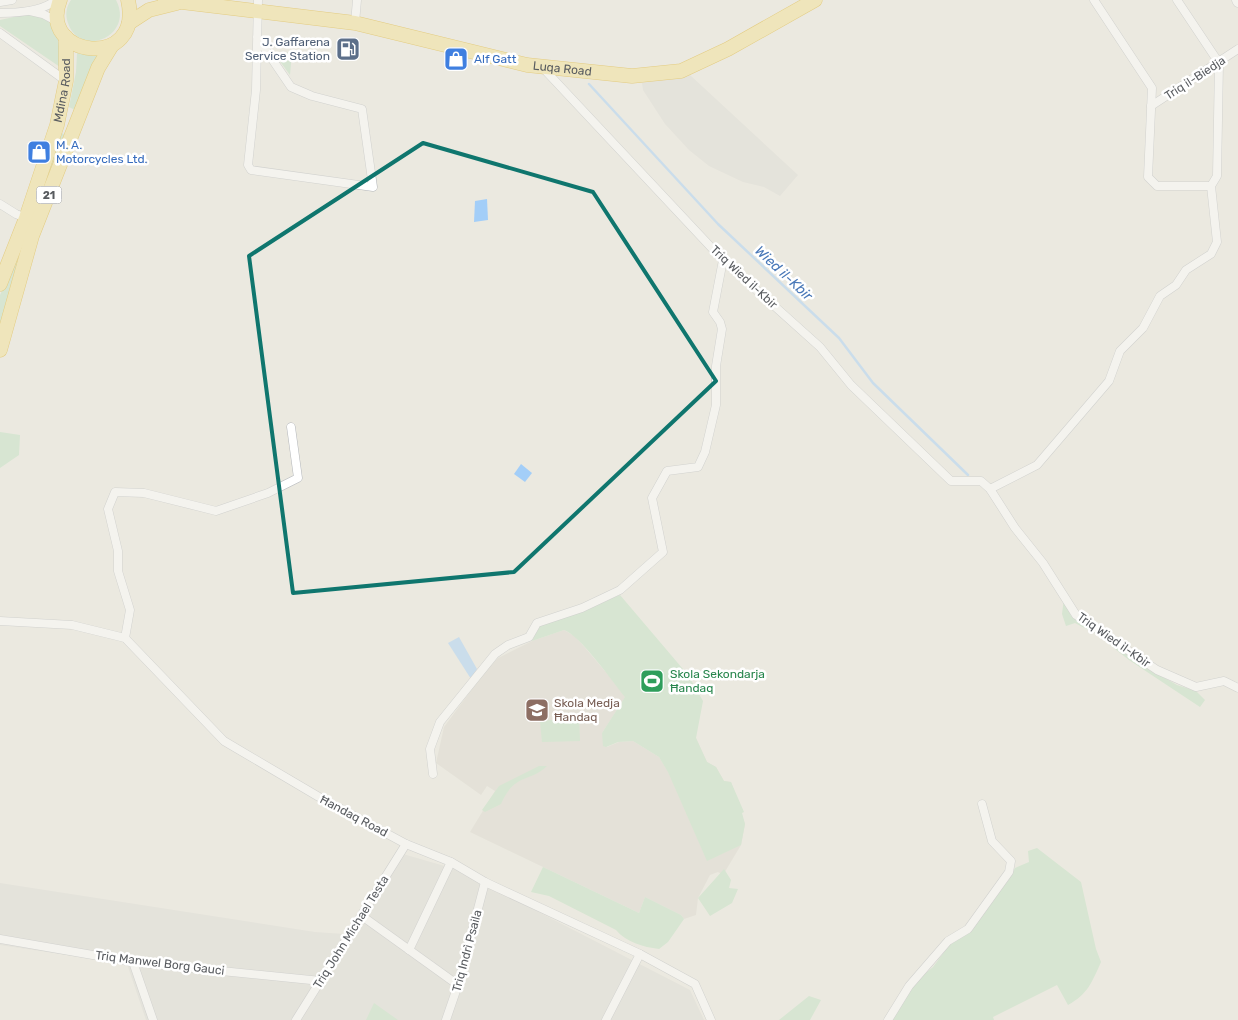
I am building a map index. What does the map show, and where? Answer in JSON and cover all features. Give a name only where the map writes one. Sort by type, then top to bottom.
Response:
[{"type":"highway","points":[[60,0],[57,13],[58,22],[66,37],[76,45],[88,49],[101,49],[112,44]]},
{"type":"highway","points":[[128,0],[130,11],[129,23]]},
{"type":"highway","name":"Luqa Road","points":[[112,44],[125,32],[129,23],[149,10],[171,1],[258,5],[355,23],[542,68],[632,76],[681,71],[728,49],[815,0]]},
{"type":"highway","name":"Mdina Road","points":[[0,284],[26,218],[57,125],[66,81],[66,37]]},
{"type":"highway","name":"21","points":[[1,346],[32,236],[98,68],[112,44]]},
{"type":"street","points":[[0,2],[12,0]]},
{"type":"street","points":[[2,14],[52,4],[56,0]]},
{"type":"street","points":[[355,23],[357,0]]},
{"type":"street","points":[[1094,0],[1152,88],[1148,177],[1157,186],[1211,186]]},
{"type":"street","points":[[990,488],[1037,465],[1109,381],[1120,351],[1143,328],[1160,296],[1176,285],[1186,270],[1211,254],[1217,242],[1211,186],[1217,176],[1219,63],[1177,0]]},
{"type":"street","points":[[256,38],[291,88],[312,96],[362,109],[373,187],[251,170],[248,165],[256,90],[256,38],[258,5]]},
{"type":"street","points":[[28,10],[43,14],[58,22]]},
{"type":"street","points":[[0,33],[66,81]]},
{"type":"street","name":"Triq il-Biedja","points":[[1151,106],[1238,49]]},
{"type":"street","name":"Triq Wied il-Kbir","points":[[542,68],[723,260],[820,347],[851,385],[951,481],[981,481],[990,488],[1014,528],[1043,563],[1076,615],[1157,670],[1196,687],[1224,681],[1238,688]]},
{"type":"street","points":[[0,204],[26,218]]},
{"type":"street","points":[[433,774],[430,749],[440,722],[495,654],[508,645],[530,637],[537,623],[582,608],[620,590],[662,552],[652,498],[667,472],[698,467],[705,452],[716,404],[716,366],[722,329],[720,322],[713,312],[723,260]]},
{"type":"street","points":[[0,621],[72,624],[126,638],[130,610],[118,571],[118,551],[108,509],[115,492],[144,493],[216,511],[268,493],[298,478],[291,427]]},
{"type":"street","name":"Ħandaq Road","points":[[126,638],[224,741],[319,797],[406,844],[451,862],[484,882],[640,954],[695,984],[711,1020]]},
{"type":"street","points":[[888,1020],[908,986],[948,941],[968,929],[1009,872],[1011,861],[992,841],[982,804]]},
{"type":"street","name":"Triq John Michael Testa","points":[[296,1020],[406,844]]},
{"type":"street","points":[[409,950],[451,862]]},
{"type":"street","name":"Triq Indrì Psaila","points":[[446,1020],[458,985],[484,882]]},
{"type":"street","points":[[362,916],[458,985]]},
{"type":"street","name":"Triq Manwel Borg Gauci","points":[[0,938],[133,962],[320,981]]},
{"type":"street","points":[[606,1020],[640,954]]},
{"type":"street","points":[[133,962],[152,1020]]},
{"type":"highlighted area","points":[[423,143],[593,192],[716,381],[514,572],[293,593],[249,256]]},
{"type":"shaded area","points":[[690,75],[798,175],[780,196],[764,187],[743,182],[709,166],[689,150],[665,124],[643,90],[642,83]]},
{"type":"shaded area","points":[[564,630],[576,637],[626,696],[602,733],[607,747],[619,742],[633,741],[659,757],[668,771],[696,738],[707,762],[716,767],[724,781],[731,782],[745,824],[741,845],[723,875],[718,872],[710,875],[698,898],[696,915],[684,919],[681,915],[645,897],[639,913],[470,832],[495,791],[487,786],[481,795],[436,763],[444,727],[484,673],[498,658],[532,641]]},
{"type":"shaded area","points":[[396,852],[455,869],[690,990],[704,1020],[146,1020],[127,964],[0,945],[0,883],[315,932],[344,934]]},
{"type":"green space","points":[[71,0],[116,0],[120,13],[118,24],[112,33],[104,39],[83,40],[74,34],[67,20],[67,8]]},
{"type":"green space","points":[[32,13],[41,17],[53,27],[58,41],[60,67],[0,26],[0,20]]},
{"type":"green space","points":[[292,51],[290,75],[276,56]]},
{"type":"green space","points":[[77,53],[98,56],[75,110],[69,107],[76,72]]},
{"type":"green space","points":[[62,133],[65,135],[0,327],[0,295],[15,263]]},
{"type":"green space","points":[[0,432],[20,435],[19,455],[0,468]]},
{"type":"green space","name":"Skola Sekondarja Ħandaq","points":[[620,595],[688,675],[703,701],[696,738],[707,762],[716,767],[724,781],[731,782],[744,812],[742,813],[745,824],[741,845],[707,861],[668,772],[659,757],[633,741],[603,746],[602,733],[625,697],[604,670],[578,640],[564,630],[532,641],[540,624]]},
{"type":"green space","points":[[1064,598],[1071,616],[1087,623],[1139,663],[1177,685],[1196,691],[1205,700],[1200,707],[1129,660],[1096,634],[1075,623],[1066,626],[1062,614]]},
{"type":"green space","points":[[579,718],[580,741],[542,742],[540,721]]},
{"type":"green space","points":[[539,766],[547,766],[511,787],[501,804],[485,812],[482,810],[499,786]]},
{"type":"green space","points":[[1037,848],[1081,882],[1096,949],[1101,962],[1085,992],[1068,1005],[1057,985],[993,1017],[994,1020],[891,1020],[917,980],[933,967],[950,944],[1008,881],[1015,868],[1029,862],[1028,851]]},
{"type":"green space","points":[[543,867],[639,913],[645,897],[681,915],[684,919],[668,942],[659,949],[635,943],[625,938],[616,930],[549,896],[531,892]]},
{"type":"green space","points":[[724,869],[731,880],[729,888],[738,889],[732,903],[710,916],[698,898]]},
{"type":"green space","points":[[809,996],[821,1000],[810,1020],[779,1020]]},
{"type":"green space","points":[[374,1003],[398,1020],[366,1020]]},
{"type":"water","points":[[487,199],[488,220],[474,222],[475,201]]},
{"type":"water","points":[[521,464],[532,473],[525,482],[514,474]]},
{"type":"water","points":[[459,637],[477,669],[471,679],[448,643]]},
{"type":"waterway","name":"Wied il-Kbir","points":[[589,84],[718,224],[839,338],[873,383],[968,475]]},
{"type":"place","name":"J. Gaffarena Service Station","points":[[348,49]]},
{"type":"place","name":"Alf Gatt","points":[[456,59]]},
{"type":"place","name":"M. A. Motorcycles Ltd.","points":[[39,152]]},
{"type":"place","name":"Skola Sekondarja Ħandaq","points":[[652,681]]},
{"type":"place","name":"Skola Medja Ħandaq","points":[[537,710]]}]
